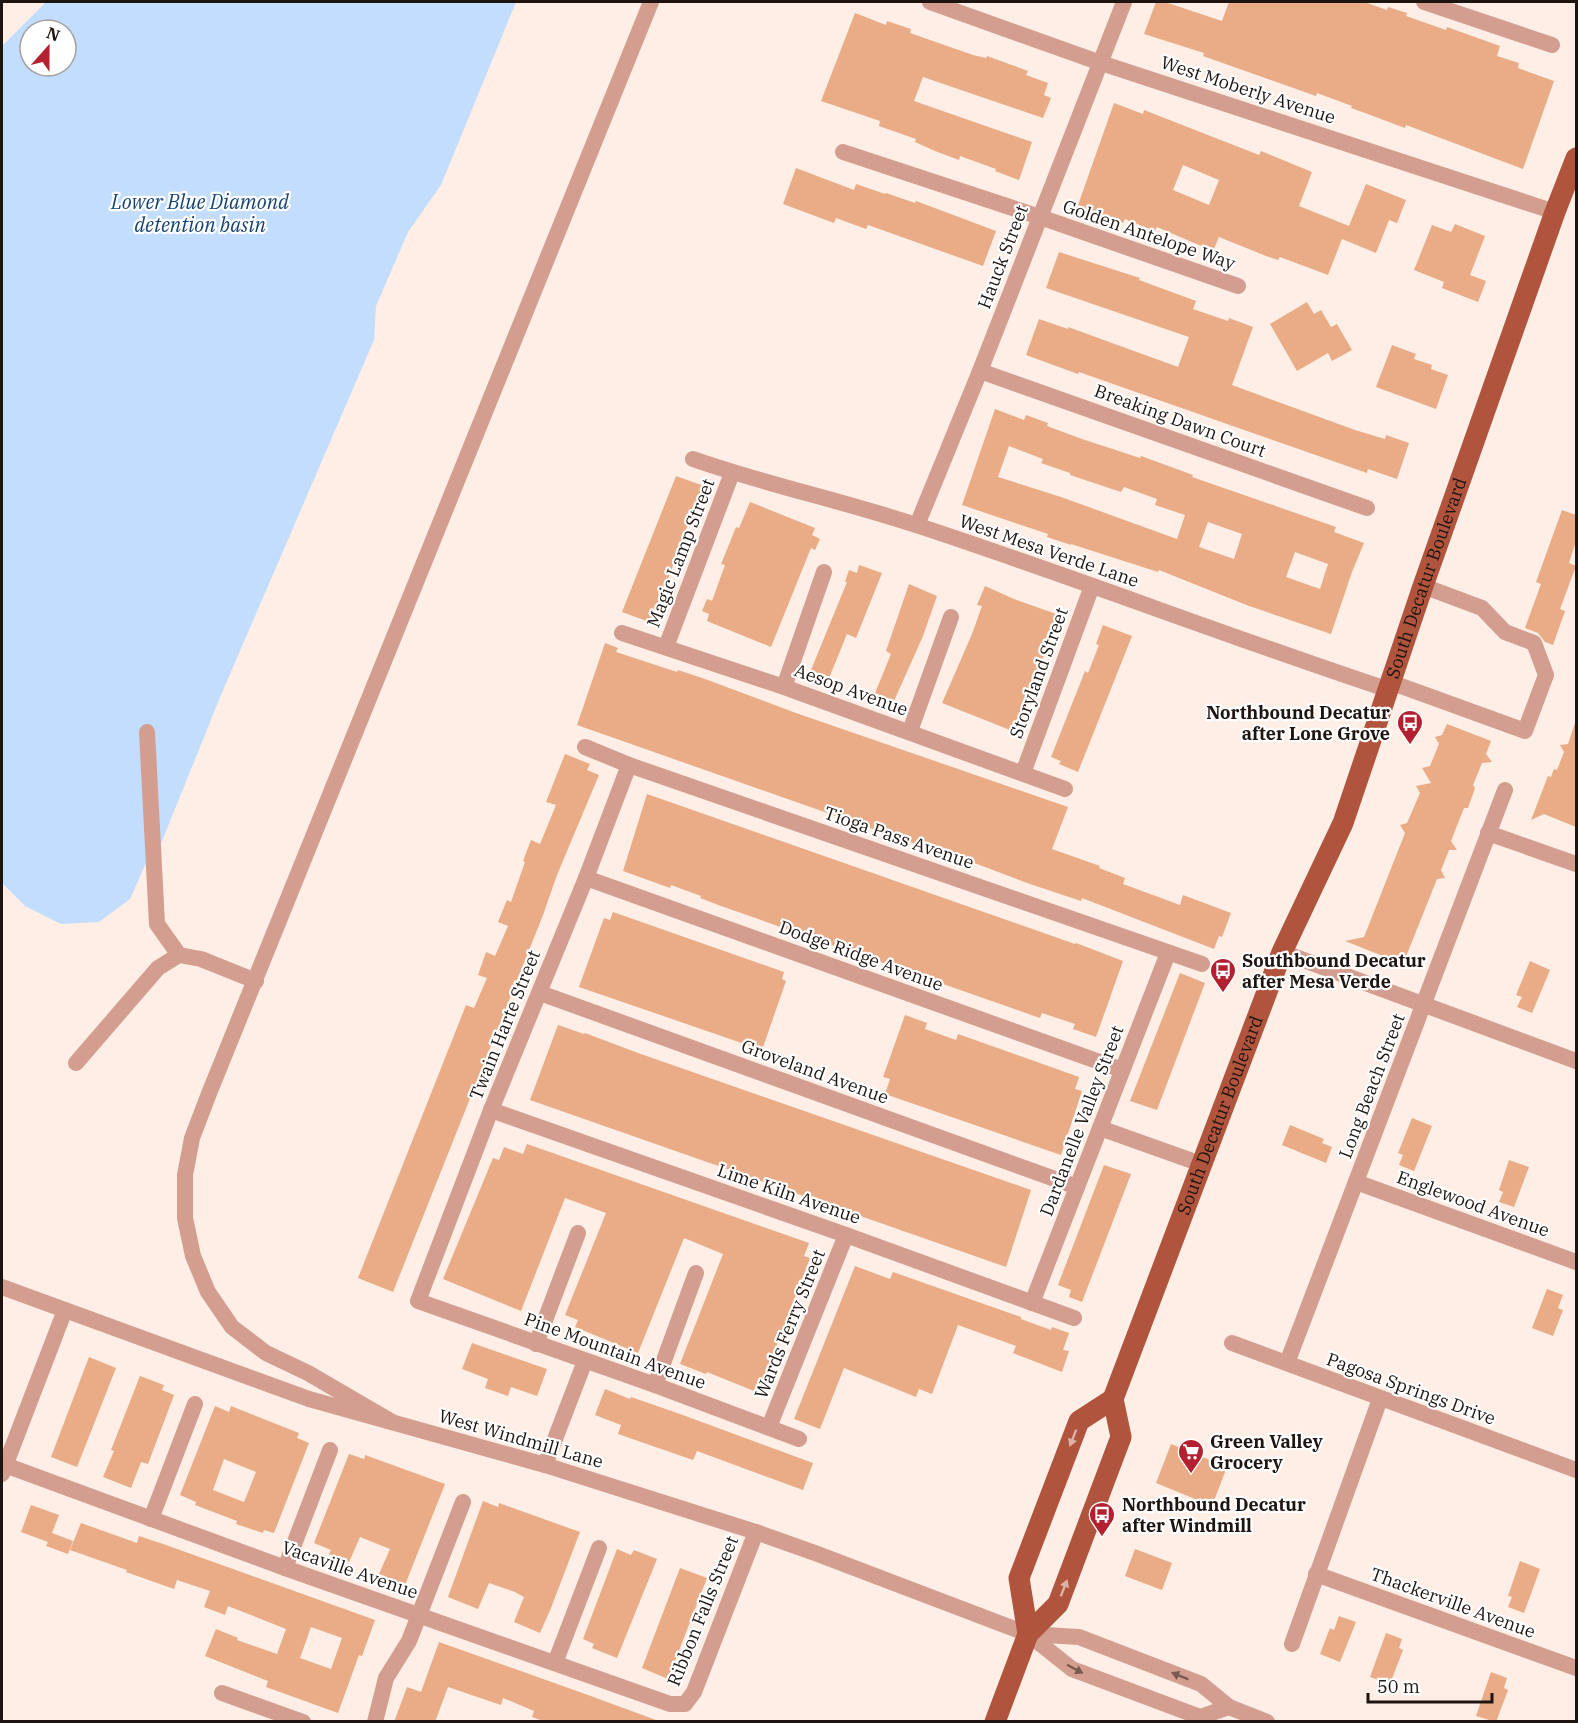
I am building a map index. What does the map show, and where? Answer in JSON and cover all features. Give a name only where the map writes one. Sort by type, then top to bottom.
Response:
[{"type":"main road","name":"South Decatur Boulevard","points":[[1113,1399],[1282,952],[1343,823],[1423,586],[1576,158]]},
{"type":"main road","points":[[994,1722],[1028,1634],[1058,1604],[1121,1437],[1113,1399],[1079,1421],[1019,1578],[1028,1634]]},
{"type":"street","points":[[392,1422],[308,1373],[266,1353],[232,1327],[208,1292],[194,1256],[185,1218],[185,1174],[192,1138],[651,2]]},
{"type":"street","name":"West Moberly Avenue","points":[[930,2],[1101,63],[1555,212]]},
{"type":"street","name":"Hauck Street","points":[[917,525],[980,371],[1124,2]]},
{"type":"street","points":[[1424,2],[1552,45]]},
{"type":"street","name":"Golden Antelope Way","points":[[843,152],[1238,286]]},
{"type":"street","name":"Breaking Dawn Court","points":[[980,371],[1367,508]]},
{"type":"street","name":"West Mesa Verde Lane","points":[[693,459],[732,473],[917,525],[1263,648],[1390,686],[1525,731],[1546,675],[1534,643],[1505,632],[1482,608],[1423,586]]},
{"type":"street","name":"Magic Lamp Street","points":[[666,647],[732,473]]},
{"type":"street","points":[[784,687],[824,572]]},
{"type":"street","name":"Storyland Street","points":[[1023,773],[1092,586]]},
{"type":"street","points":[[910,732],[951,617]]},
{"type":"street","name":"Aesop Avenue","points":[[622,633],[784,687],[1065,789]]},
{"type":"street","points":[[147,732],[157,924],[179,955]]},
{"type":"street","name":"Tioga Pass Avenue","points":[[585,747],[629,765],[1202,964]]},
{"type":"street","name":"Twain Harte Street","points":[[418,1301],[491,1110],[586,878],[629,765]]},
{"type":"street","name":"Long Beach Street","points":[[1287,1363],[1505,790]]},
{"type":"street","points":[[1488,833],[1576,864]]},
{"type":"street","name":"Dodge Ridge Avenue","points":[[586,878],[1122,1070]]},
{"type":"street","points":[[1282,952],[1576,1060]]},
{"type":"street","name":"Dardanelle Valley Street","points":[[1032,1303],[1168,953]]},
{"type":"street","points":[[76,1062],[158,968],[179,955],[201,959],[256,981]]},
{"type":"street","name":"Groveland Avenue","points":[[540,993],[1077,1187]]},
{"type":"street","name":"Lime Kiln Avenue","points":[[491,1110],[1074,1318]]},
{"type":"street","points":[[1100,1128],[1201,1164]]},
{"type":"street","name":"Englewood Avenue","points":[[1356,1182],[1576,1262]]},
{"type":"street","points":[[536,1344],[578,1233]]},
{"type":"street","name":"Wards Ferry Street","points":[[769,1428],[846,1235]]},
{"type":"street","points":[[655,1385],[696,1273]]},
{"type":"street","name":"West Windmill Lane","points":[[2,1287],[309,1399],[545,1465],[756,1532],[1028,1634],[1079,1637],[1201,1684],[1229,1707],[1267,1722]]},
{"type":"street","name":"Pine Mountain Avenue","points":[[418,1301],[799,1439]]},
{"type":"street","points":[[3,1469],[65,1310]]},
{"type":"street","name":"Pagosa Springs Drive","points":[[1232,1343],[1576,1470]]},
{"type":"street","points":[[545,1465],[585,1361]]},
{"type":"street","points":[[1292,1644],[1380,1399]]},
{"type":"street","points":[[151,1520],[195,1404]]},
{"type":"street","points":[[285,1568],[330,1450]]},
{"type":"street","name":"Vacaville Avenue","points":[[3,1469],[670,1704],[685,1704]]},
{"type":"street","points":[[375,1722],[386,1678],[409,1641],[463,1503]]},
{"type":"street","name":"Ribbon Falls Street","points":[[685,1704],[694,1692],[756,1532]]},
{"type":"street","points":[[555,1663],[599,1548]]},
{"type":"street","name":"Thackerville Avenue","points":[[1316,1574],[1576,1668]]},
{"type":"street","name":"West Windmill Lane","points":[[1028,1634],[1072,1669],[1200,1717],[1229,1707]]},
{"type":"street","points":[[222,1693],[303,1722]]},
{"type":"water","name":"Lower Blue Diamond detention basin","points":[[46,2],[516,2],[441,185],[408,232],[376,306],[374,340],[221,695],[160,846],[146,863],[130,899],[99,922],[61,924],[25,906],[2,883],[2,46],[18,30],[18,78],[78,78],[78,18],[30,18]]},
{"type":"building","points":[[1156,2],[1165,2],[1222,21],[1229,2],[1364,2],[1387,10],[1388,7],[1407,13],[1406,16],[1446,30],[1447,27],[1500,46],[1497,56],[1519,63],[1518,68],[1554,81],[1523,169],[1406,125],[1405,128],[1317,93],[1316,96],[1203,56],[1204,53],[1144,34]]},
{"type":"building","points":[[855,13],[886,25],[887,21],[911,29],[910,33],[973,55],[986,58],[987,56],[1028,71],[1026,75],[1048,83],[1044,95],[1051,98],[1043,118],[923,77],[914,101],[1032,142],[1019,180],[960,156],[959,160],[935,151],[915,142],[916,139],[879,126],[880,121],[821,101]]},
{"type":"building","points":[[1114,103],[1143,114],[1144,110],[1259,155],[1261,151],[1312,172],[1299,206],[1349,226],[1366,184],[1406,200],[1397,223],[1389,220],[1376,253],[1342,239],[1328,275],[1280,257],[1278,260],[1266,256],[1219,237],[1213,251],[1157,227],[1155,231],[1125,219],[1123,223],[1078,205]],"holes":[[[1183,165],[1219,180],[1209,205],[1173,190]]]},
{"type":"building","points":[[796,168],[854,190],[856,184],[915,203],[916,201],[996,231],[983,266],[868,225],[866,229],[836,218],[834,223],[783,204]]},
{"type":"building","points":[[1455,224],[1485,236],[1470,275],[1486,281],[1478,302],[1442,288],[1444,282],[1414,270],[1432,225],[1451,232]]},
{"type":"building","points":[[1059,252],[1140,278],[1139,280],[1196,301],[1193,309],[1253,327],[1232,385],[1355,430],[1385,439],[1386,435],[1409,443],[1397,479],[1368,469],[1367,473],[1026,355],[1039,319],[1068,329],[1068,327],[1178,367],[1189,337],[1046,288]]},
{"type":"building","points":[[1307,302],[1314,314],[1321,310],[1331,327],[1337,324],[1352,350],[1332,361],[1328,353],[1297,371],[1270,324]]},
{"type":"building","points":[[1392,345],[1416,354],[1414,359],[1432,365],[1431,369],[1448,375],[1436,409],[1376,387]]},
{"type":"building","points":[[995,409],[1024,420],[1026,415],[1048,423],[1047,426],[1082,439],[1140,458],[1141,456],[1193,475],[1192,477],[1336,527],[1334,532],[1364,543],[1331,634],[1249,606],[1159,570],[1158,572],[1071,545],[1047,537],[1048,534],[962,505]],"holes":[[[1009,446],[1043,459],[1041,463],[1070,473],[1070,475],[1121,492],[1124,487],[1157,499],[1155,505],[1185,515],[1177,539],[998,477]],[[1208,522],[1242,534],[1234,559],[1199,547]],[[1295,552],[1328,564],[1320,589],[1286,577]]]},
{"type":"building","points":[[676,476],[704,486],[652,623],[622,612]]},
{"type":"building","points":[[750,502],[815,528],[812,535],[820,539],[815,550],[811,548],[771,647],[707,621],[709,614],[702,611],[707,599],[712,601],[725,565],[721,564],[736,527],[739,528]]},
{"type":"building","points":[[1562,510],[1576,515],[1576,541],[1569,563],[1576,566],[1560,609],[1565,611],[1553,645],[1545,642],[1538,633],[1525,628],[1541,584],[1536,582]]},
{"type":"building","points":[[859,565],[882,573],[856,638],[847,634],[829,678],[811,670],[847,582],[845,582],[849,570],[857,573]]},
{"type":"building","points":[[909,584],[937,596],[923,636],[894,701],[875,693],[891,654],[886,651]]},
{"type":"building","points":[[985,586],[1059,615],[1015,732],[942,703],[972,634],[982,606],[977,605]]},
{"type":"building","points":[[1103,625],[1132,636],[1078,772],[1059,764],[1061,761],[1051,757],[1085,671],[1088,673],[1099,645],[1096,644]]},
{"type":"building","points":[[605,643],[618,648],[616,652],[705,679],[796,713],[1068,807],[1052,849],[1100,866],[1099,868],[1125,878],[1123,884],[1180,905],[1183,895],[1231,913],[1222,937],[1219,936],[1214,949],[1082,898],[1081,901],[1027,883],[940,850],[939,852],[924,847],[577,725]]},
{"type":"building","points":[[1575,723],[1576,827],[1544,814],[1531,820],[1548,776],[1551,777],[1554,769],[1557,770],[1564,752],[1560,745],[1568,744]]},
{"type":"building","points":[[1447,724],[1491,741],[1486,754],[1492,762],[1482,763],[1473,785],[1475,788],[1468,808],[1464,808],[1451,841],[1457,850],[1449,850],[1441,870],[1445,878],[1437,879],[1403,964],[1345,941],[1364,937],[1405,833],[1400,825],[1407,823],[1420,793],[1416,786],[1431,783],[1422,768],[1430,766],[1439,744],[1435,737],[1442,735]]},
{"type":"building","points":[[565,754],[590,764],[587,770],[599,775],[557,875],[393,1292],[358,1278],[466,1005],[474,1008],[487,978],[478,975],[486,952],[495,956],[508,926],[498,922],[507,900],[511,902],[531,840],[540,844],[556,805],[546,802]]},
{"type":"building","points":[[647,794],[1123,961],[1096,1037],[1073,1029],[1075,1024],[1042,1013],[1040,1018],[721,906],[671,885],[670,888],[623,871]]},
{"type":"building","points":[[613,912],[784,972],[782,979],[786,981],[762,1050],[579,987],[604,918],[610,920]]},
{"type":"building","points":[[1530,961],[1550,970],[1532,1013],[1517,1007],[1522,997],[1516,995]]},
{"type":"building","points":[[1180,973],[1205,983],[1157,1110],[1130,1101]]},
{"type":"building","points":[[905,1015],[927,1023],[925,1029],[956,1040],[958,1034],[1079,1077],[1075,1089],[1082,1091],[1061,1155],[885,1094],[890,1079],[883,1077]]},
{"type":"building","points":[[558,1025],[1031,1190],[1006,1267],[530,1100]]},
{"type":"building","points":[[1412,1118],[1432,1126],[1414,1171],[1399,1165],[1403,1155],[1398,1153]]},
{"type":"building","points":[[1290,1125],[1324,1139],[1322,1143],[1332,1147],[1326,1163],[1282,1145]]},
{"type":"building","points":[[527,1144],[809,1243],[804,1256],[810,1258],[759,1393],[680,1364],[723,1254],[684,1238],[638,1353],[575,1327],[578,1320],[565,1315],[606,1213],[565,1198],[521,1311],[443,1279],[493,1158],[499,1160],[504,1147],[523,1154]]},
{"type":"building","points":[[1509,1160],[1529,1167],[1514,1207],[1499,1202],[1503,1192],[1499,1190]]},
{"type":"building","points":[[1104,1165],[1131,1174],[1082,1302],[1069,1297],[1071,1290],[1058,1285]]},
{"type":"building","points":[[855,1266],[890,1279],[893,1272],[1021,1317],[1021,1319],[1051,1330],[1052,1327],[1069,1333],[1063,1350],[1069,1351],[1062,1372],[1013,1353],[1016,1346],[958,1325],[932,1394],[919,1389],[916,1397],[844,1368],[820,1429],[794,1419]]},
{"type":"building","points":[[1547,1289],[1563,1295],[1558,1308],[1563,1310],[1553,1336],[1532,1328]]},
{"type":"building","points":[[472,1343],[547,1369],[537,1396],[511,1387],[508,1396],[485,1388],[488,1379],[462,1369]]},
{"type":"building","points":[[89,1357],[116,1368],[77,1467],[51,1457]]},
{"type":"building","points":[[140,1376],[164,1385],[162,1390],[174,1395],[148,1464],[141,1462],[131,1488],[103,1477]]},
{"type":"building","points":[[605,1389],[813,1463],[803,1490],[697,1451],[693,1460],[618,1434],[621,1425],[595,1415]]},
{"type":"building","points":[[215,1406],[229,1412],[231,1406],[299,1433],[297,1438],[309,1443],[274,1533],[264,1530],[263,1533],[236,1524],[237,1521],[195,1505],[196,1502],[180,1495]],"holes":[[[224,1459],[256,1472],[244,1502],[213,1490]]]},
{"type":"building","name":"Green Valley Grocery","points":[[1171,1444],[1227,1467],[1212,1506],[1156,1483]]},
{"type":"building","points":[[349,1454],[364,1459],[365,1455],[445,1484],[405,1585],[379,1574],[390,1549],[360,1537],[349,1562],[329,1554],[331,1550],[314,1543]]},
{"type":"building","points":[[483,1501],[498,1507],[499,1503],[580,1532],[540,1633],[514,1622],[524,1597],[515,1592],[489,1583],[478,1609],[448,1597]]},
{"type":"building","points":[[31,1505],[59,1515],[52,1533],[73,1541],[68,1554],[46,1546],[48,1542],[21,1532]]},
{"type":"building","points":[[81,1523],[137,1543],[139,1536],[375,1620],[362,1656],[359,1655],[338,1713],[266,1687],[268,1681],[205,1656],[216,1629],[238,1638],[237,1640],[277,1654],[286,1629],[228,1606],[225,1615],[204,1607],[210,1591],[177,1580],[174,1589],[70,1550]],"holes":[[[311,1627],[342,1638],[331,1669],[300,1658]]]},
{"type":"building","points":[[617,1549],[631,1555],[634,1550],[657,1559],[617,1658],[592,1648],[594,1644],[583,1639]]},
{"type":"building","points":[[1135,1549],[1172,1563],[1162,1590],[1125,1576]]},
{"type":"building","points":[[1520,1561],[1540,1569],[1524,1613],[1508,1607],[1512,1597],[1508,1596]]},
{"type":"building","points":[[680,1568],[707,1578],[668,1679],[642,1668]]},
{"type":"building","points":[[1339,1616],[1356,1622],[1340,1662],[1320,1654],[1330,1628],[1334,1630]]},
{"type":"building","points":[[1386,1633],[1402,1639],[1399,1648],[1403,1650],[1390,1684],[1370,1677]]},
{"type":"building","points":[[439,1642],[656,1720],[656,1722],[546,1722],[532,1717],[534,1711],[503,1698],[501,1705],[448,1687],[435,1722],[394,1722],[407,1687],[421,1692]]},
{"type":"building","points":[[1491,1672],[1507,1678],[1504,1688],[1508,1690],[1496,1722],[1476,1716]]},
{"type":"place","name":"Northbound Decatur after Lone Grove","points":[[1410,746]]},
{"type":"place","name":"Southbound Decatur after Mesa Verde","points":[[1223,994]]},
{"type":"place","name":"Green Valley Grocery","points":[[1191,1475]]},
{"type":"place","name":"Northbound Decatur after Windmill","points":[[1102,1538]]}]
